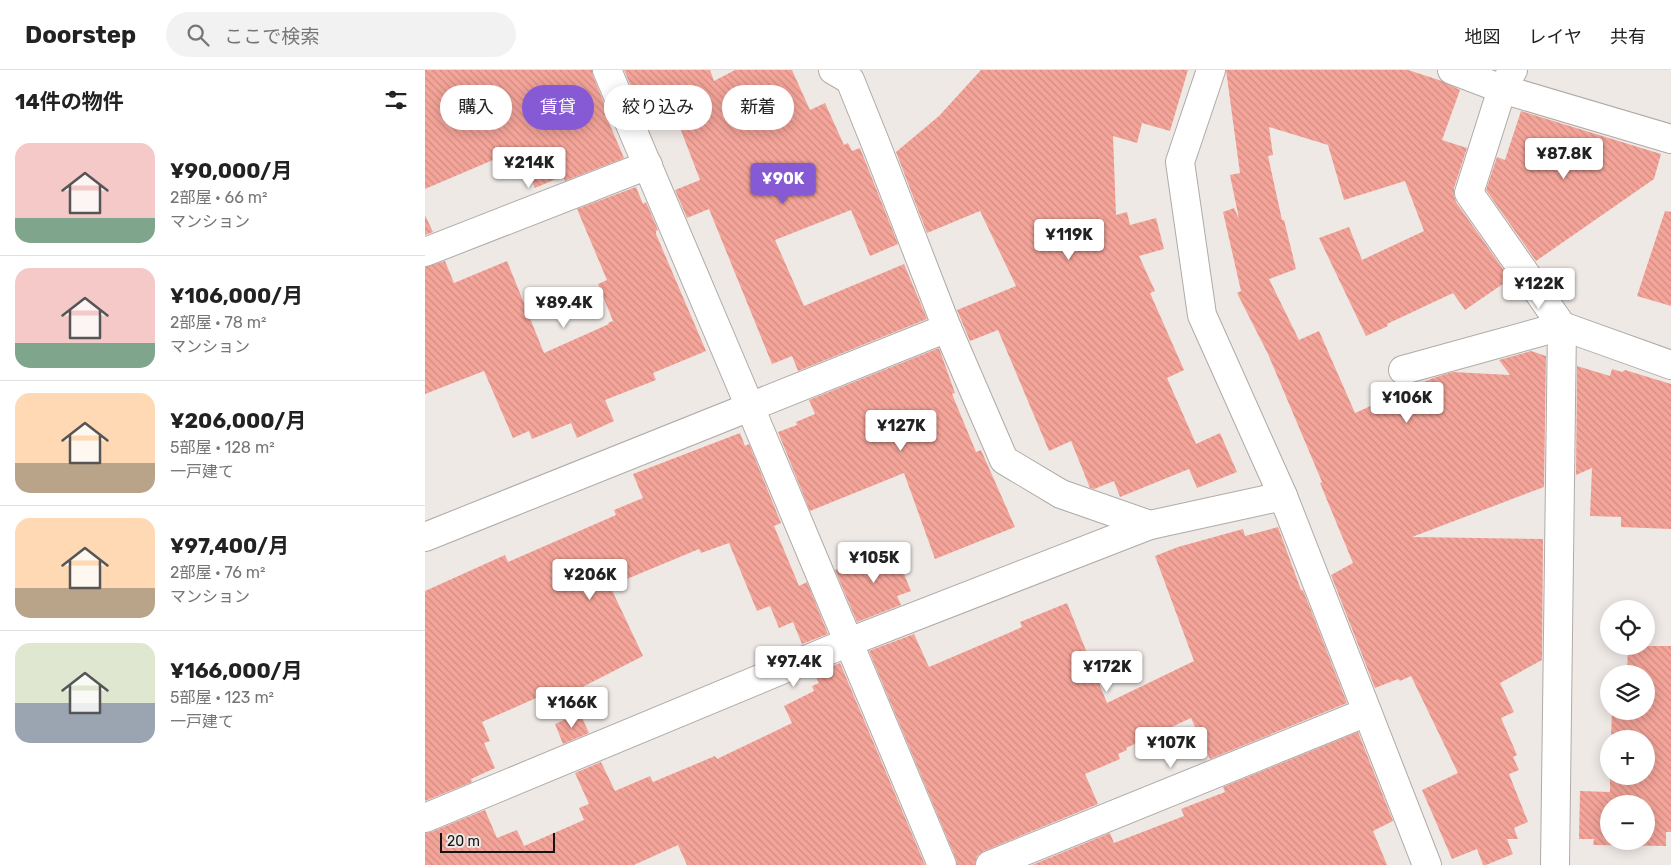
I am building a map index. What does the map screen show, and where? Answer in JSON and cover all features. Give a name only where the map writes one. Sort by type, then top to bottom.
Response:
[{"type":"street","points":[[607,70],[751,407],[942,865]]},
{"type":"street","points":[[1211,70],[1180,162],[1202,315],[1283,496],[1427,865]]},
{"type":"street","points":[[1452,70],[1508,79],[1671,139]]},
{"type":"street","points":[[849,74],[947,328],[1004,460],[1061,494],[1150,525]]},
{"type":"street","points":[[1508,79],[1469,194],[1562,326],[1671,365]]},
{"type":"street","points":[[425,252],[648,165]]},
{"type":"street","points":[[1403,370],[1562,326]]},
{"type":"street","points":[[1555,865],[1562,326]]},
{"type":"street","points":[[425,537],[947,328]]},
{"type":"street","points":[[425,818],[849,642],[1150,525],[1283,496]]},
{"type":"street","points":[[990,865],[1367,712]]},
{"type":"building","points":[[425,70],[592,70],[604,103],[604,130],[612,130],[624,158],[565,181],[563,176],[535,188],[519,149],[425,189]]},
{"type":"building","points":[[624,70],[710,70],[714,81],[735,70],[792,70],[810,110],[825,103],[844,145],[848,143],[852,151],[860,148],[898,244],[870,256],[851,210],[775,240],[804,306],[904,264],[927,319],[798,371],[792,356],[772,364],[709,209],[687,218],[675,190],[700,180],[681,130],[712,130],[712,85],[630,85]]},
{"type":"building","points":[[981,70],[1188,70],[1170,131],[1142,123],[1137,143],[1113,136],[1116,215],[1127,212],[1130,225],[1156,218],[1164,249],[1139,256],[1155,291],[1150,293],[1184,370],[1167,378],[1196,444],[1220,433],[1237,472],[1197,488],[1189,469],[1120,497],[1114,481],[1094,489],[1090,488],[1071,441],[1049,451],[998,330],[970,341],[957,310],[1016,286],[980,211],[927,233],[896,152],[939,116]]},
{"type":"building","points":[[1226,70],[1408,70],[1442,81],[1460,90],[1442,140],[1467,148],[1454,188],[1454,196],[1456,202],[1510,279],[1465,310],[1453,293],[1366,336],[1319,238],[1349,227],[1362,260],[1424,231],[1405,181],[1344,200],[1328,145],[1269,127],[1273,155],[1268,156],[1282,220],[1284,220],[1296,269],[1269,279],[1299,340],[1319,331],[1355,413],[1433,378],[1453,372],[1510,375],[1499,360],[1531,351],[1546,356],[1544,487],[1412,537],[1543,539],[1542,660],[1500,683],[1514,712],[1501,718],[1517,755],[1513,757],[1519,770],[1509,774],[1528,822],[1514,828],[1518,839],[1507,839],[1513,854],[1486,865],[1483,865],[1477,849],[1452,859],[1422,790],[1458,773],[1411,676],[1375,688],[1331,575],[1353,563],[1320,483],[1322,482],[1268,354],[1237,293],[1241,291],[1223,212],[1234,208],[1239,219],[1230,175],[1240,173]]},
{"type":"building","points":[[1521,111],[1661,154],[1654,179],[1536,261],[1486,190],[1497,157],[1505,160]]},
{"type":"building","points":[[636,187],[643,204],[646,202],[658,230],[656,234],[706,351],[653,373],[656,380],[605,400],[614,421],[577,438],[571,423],[532,439],[529,431],[513,438],[484,371],[425,394],[425,267],[445,261],[454,283],[507,261],[544,353],[613,321],[598,284],[607,280],[577,209]]},
{"type":"building","points":[[1665,211],[1671,212],[1671,306],[1637,296]]},
{"type":"building","points":[[425,215],[433,232],[425,235]]},
{"type":"building","points":[[939,348],[955,393],[952,394],[976,452],[981,450],[1015,527],[935,559],[904,473],[810,511],[778,432],[797,425],[796,422],[815,414],[809,400]]},
{"type":"building","points":[[1577,366],[1610,376],[1612,369],[1622,372],[1625,370],[1671,384],[1671,529],[1621,527],[1621,517],[1590,516],[1592,468],[1576,475]]},
{"type":"building","points":[[740,433],[745,446],[749,444],[781,523],[774,526],[799,586],[807,582],[828,634],[802,644],[793,622],[779,628],[770,606],[757,611],[729,543],[701,553],[699,549],[610,586],[643,656],[559,699],[554,690],[482,722],[490,741],[484,743],[495,768],[471,779],[472,782],[425,801],[425,591],[505,555],[508,562],[616,515],[614,510],[643,498],[633,474]]},
{"type":"building","points":[[1278,527],[1301,590],[1303,590],[1347,703],[1210,759],[1191,718],[1126,748],[1127,750],[1118,754],[1120,759],[1085,774],[1098,804],[984,851],[977,856],[975,865],[957,865],[869,651],[914,634],[929,667],[1022,627],[1020,622],[1067,603],[1107,703],[1194,661],[1155,556],[1178,547],[1243,529],[1245,536]]},
{"type":"building","points":[[893,547],[911,591],[897,596],[901,605],[857,622],[835,570]]},
{"type":"building","points":[[1655,646],[1671,646],[1671,832],[1666,832],[1666,846],[1655,846],[1655,795],[1600,795],[1600,845],[1593,845],[1594,839],[1579,839],[1580,791],[1610,792],[1610,785],[1655,785],[1655,730],[1611,730],[1612,720],[1655,720],[1655,665],[1627,665],[1628,655],[1655,655]]},
{"type":"building","points":[[840,663],[925,865],[687,865],[678,845],[634,865],[425,865],[425,833],[485,810],[497,838],[517,830],[524,846],[584,820],[579,808],[589,804],[575,773],[601,762],[615,791],[650,776],[653,782],[715,756],[717,759],[792,723],[784,706],[814,691],[812,686],[819,683],[814,673]]},
{"type":"building","points":[[580,713],[589,733],[563,744],[555,724]]},
{"type":"building","points":[[1358,732],[1393,821],[1373,831],[1387,865],[1032,865],[1110,833],[1114,843],[1184,816],[1181,809],[1225,792],[1223,787]]}]
